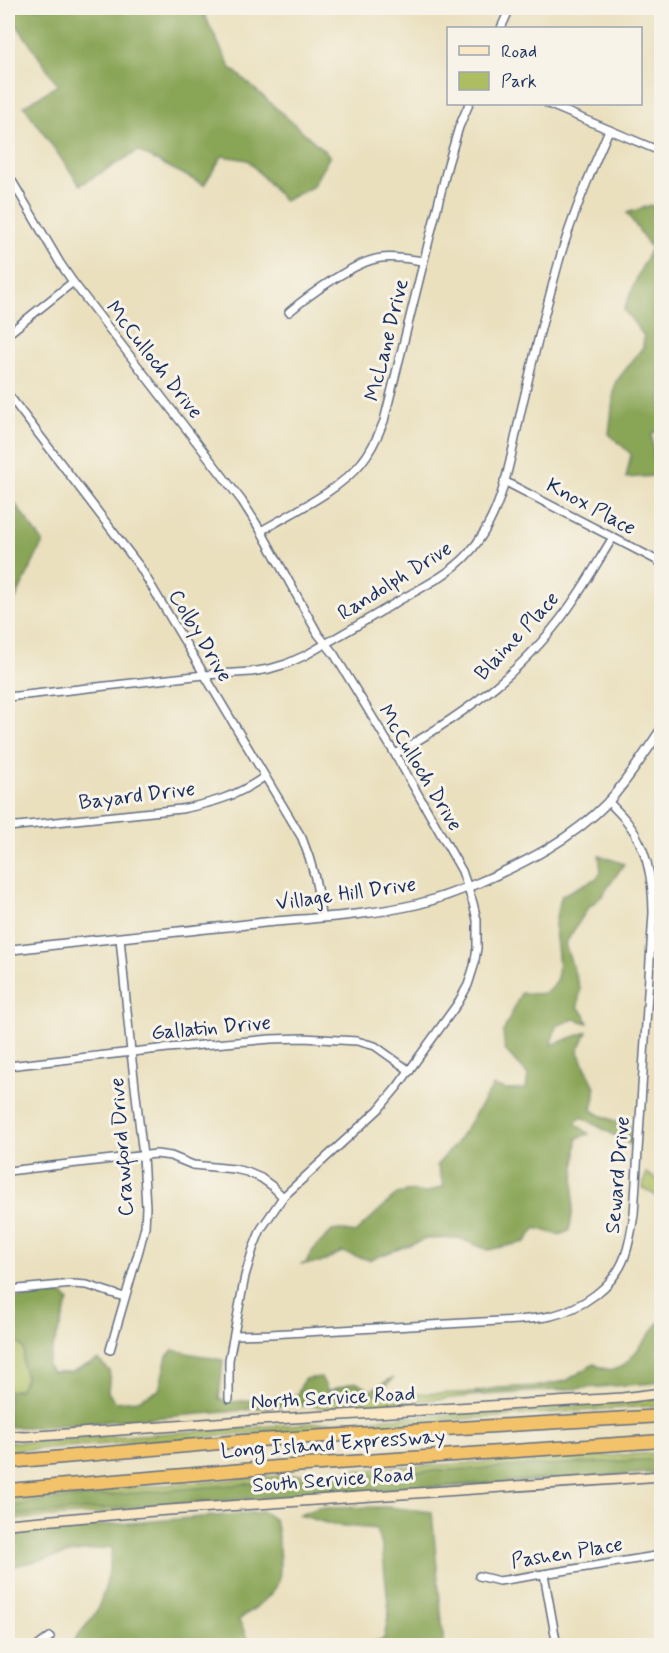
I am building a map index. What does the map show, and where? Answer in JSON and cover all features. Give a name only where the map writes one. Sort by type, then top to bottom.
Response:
[{"type":"highway","name":"Long Island Expressway","points":[[8,1462],[242,1442],[662,1416]]},
{"type":"highway","name":"Long Island Expressway","points":[[8,1490],[277,1467],[662,1441]]},
{"type":"main road","name":"North Service Road","points":[[8,1436],[25,1437],[621,1398],[662,1393]]},
{"type":"main road","name":"South Service Road","points":[[8,1524],[167,1510],[662,1476]]},
{"type":"street","points":[[501,27],[510,8]]},
{"type":"street","points":[[653,8],[662,11]]},
{"type":"street","name":"McLane Drive","points":[[261,531],[346,479],[374,445],[384,421],[448,164],[469,105]]},
{"type":"street","points":[[550,105],[662,152]]},
{"type":"street","name":"Randolph Drive","points":[[8,697],[269,669],[306,655],[448,572],[466,556],[481,538],[493,517],[500,498],[559,261],[570,225],[609,130]]},
{"type":"street","name":"McCulloch Drive","points":[[8,174],[55,255],[74,282],[242,501],[261,531],[318,634],[334,654],[462,870],[477,920],[477,948],[474,966],[468,985],[458,1003],[410,1071],[378,1110],[283,1197],[261,1229],[245,1276],[229,1360],[229,1399]]},
{"type":"street","points":[[289,312],[305,298],[365,261],[381,257],[423,261]]},
{"type":"street","points":[[8,334],[74,282]]},
{"type":"street","name":"Colby Drive","points":[[8,394],[140,567],[302,838],[320,894],[321,917]]},
{"type":"street","name":"Knox Place","points":[[504,481],[662,563]]},
{"type":"street","name":"Blaine Place","points":[[395,754],[452,720],[502,682],[557,622],[576,597],[612,538]]},
{"type":"street","name":"Village Hill Drive","points":[[8,950],[393,909],[419,904],[468,887],[516,866],[544,851],[573,831],[608,801],[662,729]]},
{"type":"street","name":"Bayard Drive","points":[[8,827],[207,804],[247,789],[264,777]]},
{"type":"street","name":"Seward Drive","points":[[234,1335],[507,1321],[550,1316],[574,1308],[597,1294],[612,1278],[624,1258],[631,1237],[634,1214],[653,887],[640,843],[628,823],[608,801]]},
{"type":"street","name":"Crawford Drive","points":[[110,1350],[145,1227],[146,1188],[120,938]]},
{"type":"street","name":"Gallatin Drive","points":[[8,1065],[271,1039],[303,1038],[357,1041],[375,1046],[410,1071]]},
{"type":"street","points":[[8,1170],[156,1154],[171,1156],[193,1165],[247,1172],[261,1178],[283,1197]]},
{"type":"street","points":[[8,1290],[73,1284],[87,1285],[124,1297]]},
{"type":"street","name":"Pashen Place","points":[[479,1576],[499,1581],[662,1555]]},
{"type":"street","points":[[544,1574],[557,1646]]},
{"type":"street","points":[[38,1646],[50,1637]]},
{"type":"green space","points":[[8,8],[201,8],[230,67],[330,156],[312,187],[284,201],[248,160],[222,156],[204,185],[138,151],[80,185],[24,106],[58,85],[8,12]]},
{"type":"green space","points":[[651,205],[662,215],[661,431],[652,433],[655,476],[626,478],[631,454],[609,434],[615,383],[643,347],[644,336],[624,310],[651,248],[627,213]]},
{"type":"green space","points":[[8,494],[43,542],[8,615]]},
{"type":"green space","points":[[599,855],[624,864],[602,896],[588,908],[565,944],[580,989],[578,1007],[588,1023],[574,1019],[556,1026],[551,1045],[587,1032],[578,1052],[595,1087],[592,1110],[630,1127],[631,1145],[582,1117],[575,1123],[589,1134],[577,1138],[569,1231],[559,1235],[536,1228],[525,1242],[488,1250],[459,1238],[426,1239],[369,1260],[342,1252],[320,1263],[300,1264],[306,1263],[314,1249],[332,1231],[355,1233],[397,1194],[412,1191],[426,1193],[444,1186],[437,1165],[457,1142],[493,1086],[507,1090],[526,1089],[528,1075],[505,1050],[503,1032],[521,993],[543,993],[554,984],[558,969],[555,923],[562,895],[597,878],[601,872]]},
{"type":"green space","points":[[646,1173],[661,1182],[661,1199],[643,1188]]},
{"type":"green space","points":[[63,1294],[69,1301],[47,1365],[52,1372],[71,1372],[98,1360],[110,1371],[108,1392],[115,1402],[138,1400],[159,1390],[167,1356],[173,1350],[223,1360],[219,1399],[233,1402],[297,1395],[304,1379],[321,1377],[328,1391],[355,1382],[371,1390],[394,1377],[379,1394],[226,1412],[38,1427],[8,1427],[8,1391],[19,1390],[26,1378],[23,1366],[24,1349],[11,1335],[8,1335],[8,1299]]},
{"type":"green space","points":[[661,1320],[661,1377],[655,1383],[483,1395],[474,1392],[566,1381],[594,1364],[607,1369],[617,1369],[630,1359]]},
{"type":"green space","points":[[8,1335],[11,1335],[24,1349],[23,1366],[26,1379],[19,1390],[8,1391]]},
{"type":"green space","points":[[472,1393],[483,1395],[330,1409],[282,1405],[379,1394]]},
{"type":"green space","points":[[661,1399],[661,1405],[8,1451],[8,1442],[38,1442]]},
{"type":"green space","points":[[661,1453],[661,1472],[8,1520],[8,1500],[21,1498],[384,1468]]},
{"type":"green space","points":[[661,1459],[661,1472],[8,1516],[8,1507],[38,1501],[351,1475]]},
{"type":"green space","points":[[387,1507],[432,1512],[444,1645],[361,1645],[384,1639],[389,1612],[382,1546],[377,1529],[333,1525],[299,1515],[318,1508]]},
{"type":"green space","points":[[264,1512],[275,1520],[280,1572],[277,1585],[269,1596],[239,1620],[251,1645],[71,1645],[94,1615],[102,1599],[109,1574],[112,1547],[81,1551],[8,1567],[8,1533]]},
{"type":"green space","points":[[277,1644],[298,1645],[251,1645]]}]
